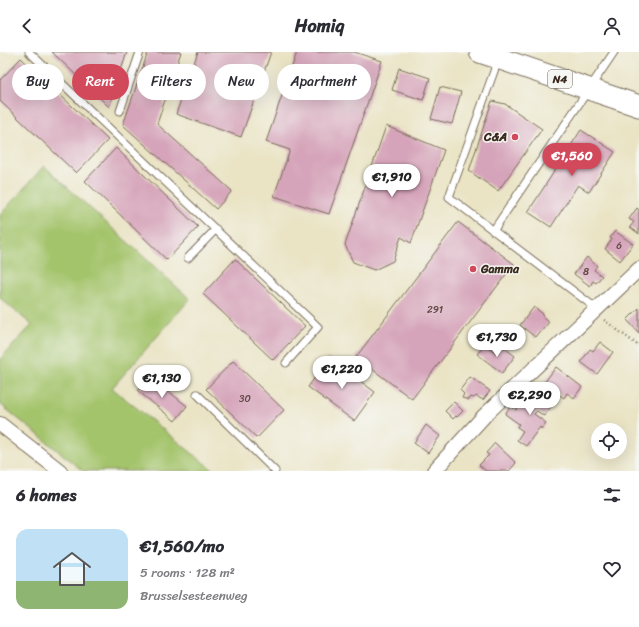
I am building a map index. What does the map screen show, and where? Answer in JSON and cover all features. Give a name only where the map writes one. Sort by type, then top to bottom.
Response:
[{"type":"main road","name":"N4","points":[[489,55],[639,106]]},
{"type":"street","points":[[434,471],[485,415],[639,269]]},
{"type":"street","points":[[0,424],[60,471]]},
{"type":"lane","points":[[29,52],[318,327],[286,363]]},
{"type":"lane","points":[[120,111],[140,52]]},
{"type":"lane","points":[[494,231],[590,90],[614,52]]},
{"type":"lane","points":[[489,55],[449,197],[596,311]]},
{"type":"lane","points":[[188,258],[216,229]]},
{"type":"lane","points":[[197,394],[275,471]]},
{"type":"path","points":[[596,311],[639,346]]},
{"type":"green space","points":[[44,166],[190,299],[112,388],[214,471],[83,471],[0,404],[0,359],[32,325],[0,298],[0,215]]},
{"type":"building","points":[[52,52],[127,52],[123,64],[72,64],[72,71]]},
{"type":"building","points":[[148,52],[181,52],[177,64],[144,64]]},
{"type":"building","points":[[198,52],[271,52],[267,64],[214,64],[214,100],[254,100],[241,137],[176,114],[181,100],[206,100],[206,64],[194,64]]},
{"type":"building","points":[[297,52],[354,52],[382,61],[371,93],[371,64],[293,64]]},
{"type":"building","points":[[21,58],[27,64],[15,64]]},
{"type":"building","points":[[12,67],[12,100],[64,100],[64,99],[108,140],[76,173],[0,101],[0,80]]},
{"type":"building","points":[[399,68],[430,78],[423,100],[392,90]]},
{"type":"building","points":[[137,84],[137,100],[165,100],[157,124],[232,191],[216,209],[123,125]]},
{"type":"building","points":[[440,87],[461,92],[452,124],[431,119]]},
{"type":"building","points":[[102,100],[111,100],[109,107]]},
{"type":"building","points":[[280,100],[368,100],[329,214],[274,196],[290,150],[266,142]]},
{"type":"building","points":[[492,101],[505,104],[542,129],[498,191],[469,171]]},
{"type":"building","points":[[386,126],[444,150],[411,243],[401,237],[393,261],[374,270],[353,262],[345,245]]},
{"type":"building","points":[[581,130],[615,152],[589,192],[578,185],[551,227],[528,212]]},
{"type":"building","points":[[116,148],[198,227],[167,260],[85,181]]},
{"type":"building","points":[[637,208],[639,210],[639,234],[630,227],[634,222],[629,219]]},
{"type":"building","points":[[458,222],[514,264],[412,399],[356,357]]},
{"type":"building","points":[[615,231],[633,244],[620,261],[605,249],[612,239],[610,238]]},
{"type":"building","points":[[587,257],[597,266],[594,270],[602,276],[596,283],[593,281],[590,286],[574,274]]},
{"type":"building","points":[[235,259],[305,326],[273,360],[203,294]]},
{"type":"building","points":[[534,307],[543,314],[542,316],[549,322],[535,337],[520,325]]},
{"type":"building","points":[[639,308],[639,333],[627,320]]},
{"type":"building","points":[[600,342],[613,352],[597,374],[581,362],[590,349],[593,351]]},
{"type":"building","points":[[485,345],[496,353],[502,346],[515,356],[502,373],[477,354]]},
{"type":"building","points":[[329,358],[375,392],[354,421],[308,387]]},
{"type":"building","points":[[233,361],[284,410],[257,438],[206,389]]},
{"type":"building","points":[[556,367],[582,387],[574,398],[567,393],[564,398],[544,383]]},
{"type":"building","points":[[149,376],[187,406],[175,421],[138,391]]},
{"type":"building","points":[[470,377],[490,391],[483,400],[476,396],[474,398],[471,397],[469,400],[462,398],[464,394],[460,390]]},
{"type":"building","points":[[532,389],[553,404],[544,416],[537,411],[534,414],[546,423],[541,429],[540,427],[526,446],[517,440],[523,431],[517,427],[519,424],[505,414],[511,406],[516,410]]},
{"type":"building","points":[[454,402],[463,411],[453,419],[445,411]]},
{"type":"building","points":[[426,425],[440,436],[428,453],[414,443]]},
{"type":"building","points":[[495,443],[516,463],[509,471],[486,471],[479,465],[489,455],[486,453]]},
{"type":"place","name":"C&A","points":[[515,137]]},
{"type":"place","name":"Gamma","points":[[473,269]]}]
